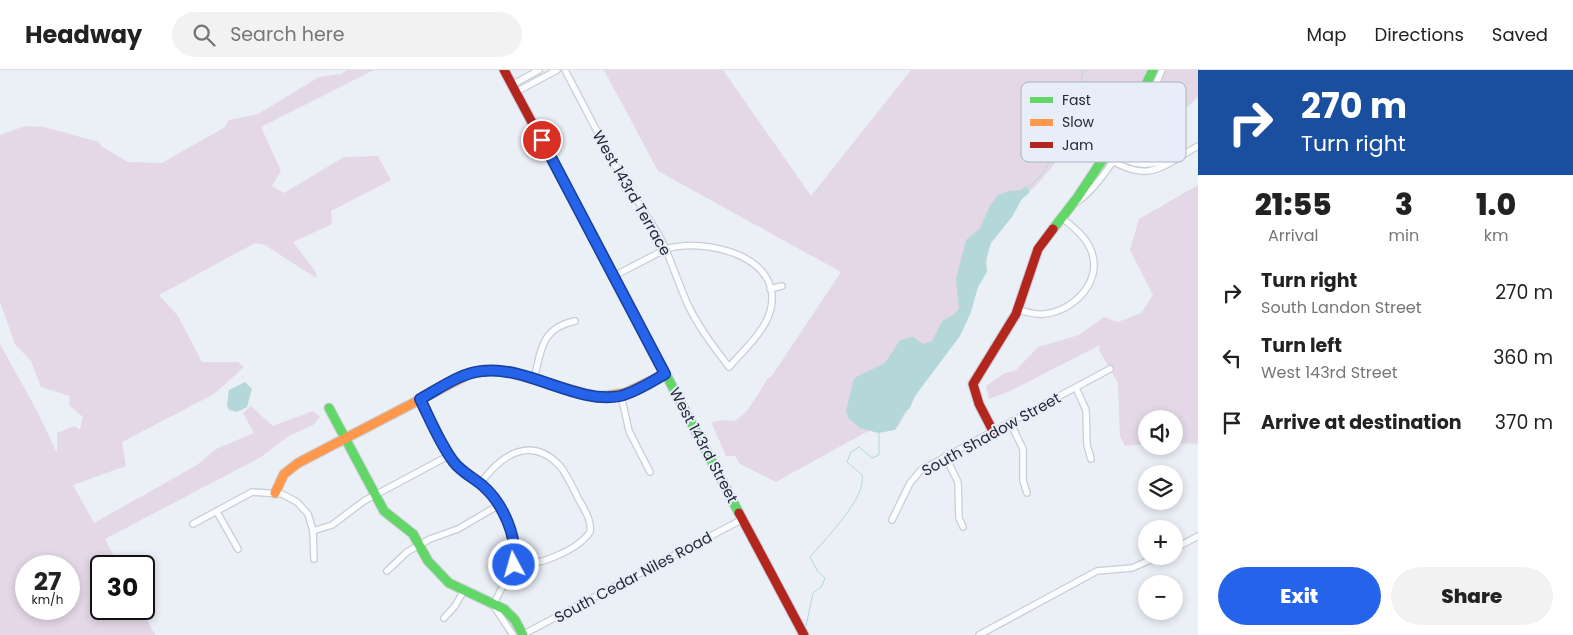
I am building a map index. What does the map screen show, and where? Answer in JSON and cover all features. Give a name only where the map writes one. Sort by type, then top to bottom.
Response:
[{"type":"street","name":"West 143rd Street","points":[[504,70],[804,635]]},
{"type":"street","points":[[514,88],[539,70]]},
{"type":"street","points":[[514,88],[557,70]]},
{"type":"street","name":"West 143rd Terrace","points":[[565,70],[606,150],[650,218],[666,249],[693,315],[729,367],[766,322],[772,305],[770,289]]},
{"type":"street","points":[[1148,82],[1153,70]]},
{"type":"street","points":[[1157,82],[1162,70]]},
{"type":"street","points":[[1186,153],[1198,146]]},
{"type":"street","points":[[993,431],[979,404],[973,384],[1008,330],[1018,310],[1036,254],[1061,218],[1105,162]]},
{"type":"street","points":[[1119,162],[1132,171],[1145,172],[1160,169],[1171,162]]},
{"type":"street","points":[[1018,310],[1037,314],[1051,313],[1076,301],[1089,286],[1094,268],[1091,249],[1080,233],[1061,218]]},
{"type":"street","points":[[614,276],[666,249],[693,244],[708,245],[728,250],[758,268],[770,289],[782,286]]},
{"type":"street","points":[[534,380],[542,346],[548,334],[555,327],[575,321]]},
{"type":"street","name":"South Shadow Street","points":[[892,520],[917,474],[945,456],[1110,369]]},
{"type":"street","points":[[275,493],[280,480],[287,470],[473,372],[496,370],[598,397],[621,396],[665,374]]},
{"type":"street","points":[[1076,388],[1086,410],[1087,445],[1091,459]]},
{"type":"street","points":[[621,396],[629,431],[650,472]]},
{"type":"street","points":[[420,399],[450,456],[457,466],[480,484],[500,505],[509,529],[515,553],[514,565],[493,605]]},
{"type":"street","points":[[329,408],[384,511],[407,528],[420,544],[434,568],[449,584],[504,609],[512,616],[522,635]]},
{"type":"street","points":[[1010,422],[1023,449],[1023,481],[1027,492]]},
{"type":"street","points":[[480,484],[493,466],[505,457],[519,451],[539,453],[552,460],[564,471],[589,519],[590,532],[583,540],[536,564],[514,565]]},
{"type":"street","points":[[313,531],[337,522],[374,495],[450,456]]},
{"type":"street","points":[[945,456],[958,482],[959,518],[963,526]]},
{"type":"street","points":[[193,524],[252,492],[275,493],[290,497],[308,514],[313,531],[314,559]]},
{"type":"street","points":[[387,571],[407,552],[420,544],[458,529],[500,505]]},
{"type":"street","points":[[217,512],[238,549]]},
{"type":"street","name":"South Cedar Niles Road","points":[[522,635],[743,519]]},
{"type":"street","points":[[1183,544],[1198,536]]},
{"type":"street","points":[[979,635],[1097,571],[1132,568],[1139,565]]},
{"type":"street","points":[[444,618],[463,592]]},
{"type":"street","points":[[493,605],[514,635]]},
{"type":"shaded area","points":[[347,70],[374,70],[261,127],[281,171],[272,186],[284,193],[344,157],[378,156],[391,180],[331,211],[332,224],[293,242],[316,272],[316,278],[265,245],[255,243],[159,295],[178,316],[202,362],[238,362],[244,367],[214,394],[122,442],[126,466],[73,485],[94,523],[197,465],[216,449],[254,433],[243,413],[251,406],[273,426],[313,411],[320,417],[313,425],[287,437],[261,457],[105,539],[113,555],[90,555],[90,620],[147,620],[155,635],[0,635],[0,344],[37,411],[57,453],[57,433],[74,426],[80,429],[83,417],[69,405],[70,396],[41,387],[31,361],[15,344],[0,302],[0,135],[25,126],[44,127],[99,142],[101,146],[128,162],[162,163],[225,127],[229,120],[258,114],[319,77],[341,74]]},
{"type":"shaded area","points":[[604,70],[723,70],[811,196],[911,70],[1198,70],[1198,97],[1186,108],[1186,82],[1021,82],[1021,162],[1056,162],[1035,187],[1023,196],[1017,208],[989,241],[985,274],[899,425],[886,432],[870,430],[776,482],[740,464],[735,456],[726,456],[712,424],[713,422],[725,420],[735,421],[748,410],[841,272],[658,171]]},
{"type":"shaded area","points":[[1198,185],[1198,444],[1183,443],[1183,410],[1138,410],[1138,445],[1125,446],[1120,436],[1118,383],[1099,350],[1100,345],[1008,392],[989,399],[986,386],[1003,374],[1016,370],[1038,347],[1079,335],[1104,317],[1118,322],[1141,313],[1153,295],[1130,250],[1139,219]]},
{"type":"shaded area","points":[[1026,186],[1030,192],[1021,200],[1012,217],[991,243],[986,260],[987,272],[978,287],[971,312],[960,336],[915,396],[910,408],[905,412],[895,430],[878,433],[860,428],[849,419],[846,411],[854,378],[885,363],[900,340],[913,337],[923,344],[932,341],[942,321],[959,309],[956,279],[966,240],[980,228],[990,206],[998,195],[1009,191],[1021,190]]},
{"type":"shaded area","points":[[245,382],[252,389],[247,407],[237,412],[229,410],[227,406],[229,390]]},
{"type":"waterway","points":[[1082,82],[1083,70]]},
{"type":"waterway","points":[[1028,188],[1042,174],[1048,162]]},
{"type":"waterway","points":[[806,626],[813,593],[822,586],[825,578],[818,572],[810,557],[844,518],[858,495],[862,484],[862,475],[847,462],[851,452],[859,447],[872,458],[879,455],[879,433]]},
{"type":"traffic: fast","points":[[1147,82],[1153,70]]},
{"type":"traffic: fast","points":[[1053,229],[1101,162]]},
{"type":"traffic: fast","points":[[633,312],[739,513]]},
{"type":"traffic: fast","points":[[329,408],[384,511],[413,534],[428,561],[449,583],[504,609],[515,620],[523,635]]},
{"type":"traffic: slow","points":[[275,493],[284,474],[298,463],[473,372],[496,370],[508,372],[598,397],[625,393],[665,374]]},
{"type":"traffic: jam","points":[[504,70],[633,312]]},
{"type":"traffic: jam","points":[[993,431],[979,404],[973,384],[1016,314],[1038,249],[1053,229]]},
{"type":"traffic: jam","points":[[739,513],[804,635]]},
{"type":"route","points":[[514,565],[515,553],[500,505],[488,490],[452,460],[420,399],[463,376],[484,370],[508,372],[598,397],[621,396],[665,374],[542,140]]}]
